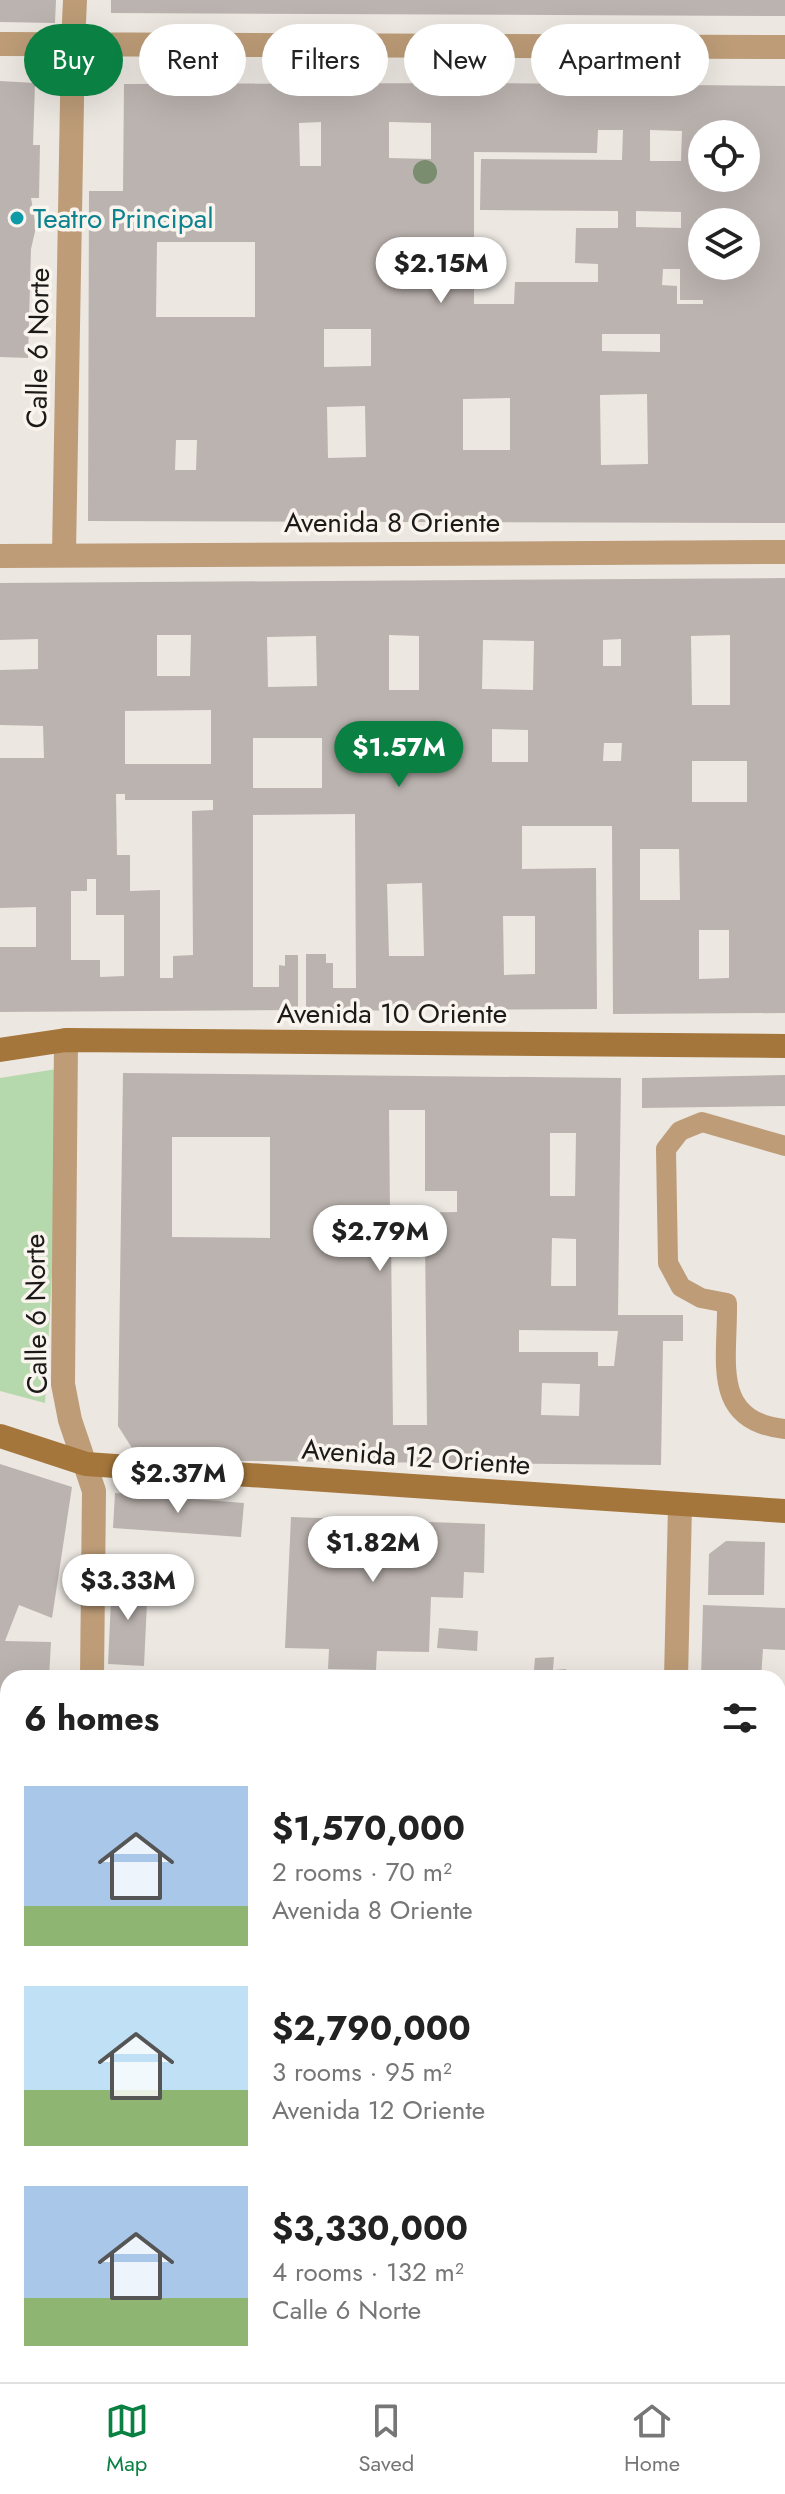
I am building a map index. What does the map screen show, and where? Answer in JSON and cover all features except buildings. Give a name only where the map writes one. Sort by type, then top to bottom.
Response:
[{"type":"main road","name":"Avenida 10 Oriente","points":[[0,1050],[66,1040],[785,1046]]},
{"type":"main road","name":"Avenida 12 Oriente","points":[[0,1436],[86,1464],[785,1511]]},
{"type":"street","name":"Calle 6 Norte","points":[[74,24],[75,0]]},
{"type":"street","points":[[0,44],[24,44]]},
{"type":"street","points":[[123,44],[785,47]]},
{"type":"street","name":"Calle 6 Norte","points":[[64,553],[72,96]]},
{"type":"street","name":"Avenida 8 Oriente","points":[[0,556],[64,553],[785,552]]},
{"type":"street","name":"Calle 6 Norte","points":[[66,1040],[63,1384],[70,1420],[94,1491],[92,1670]]},
{"type":"street","points":[[676,1670],[680,1506]]},
{"type":"lane","points":[[785,1146],[702,1122],[680,1131],[666,1149],[668,1263],[681,1287],[701,1298],[727,1303],[729,1394],[736,1410],[753,1422],[785,1429]]},
{"type":"green space","points":[[63,1068],[45,1403],[0,1391],[0,1078]]},
{"type":"place","name":"Teatro Principal","points":[[17,218]]}]
